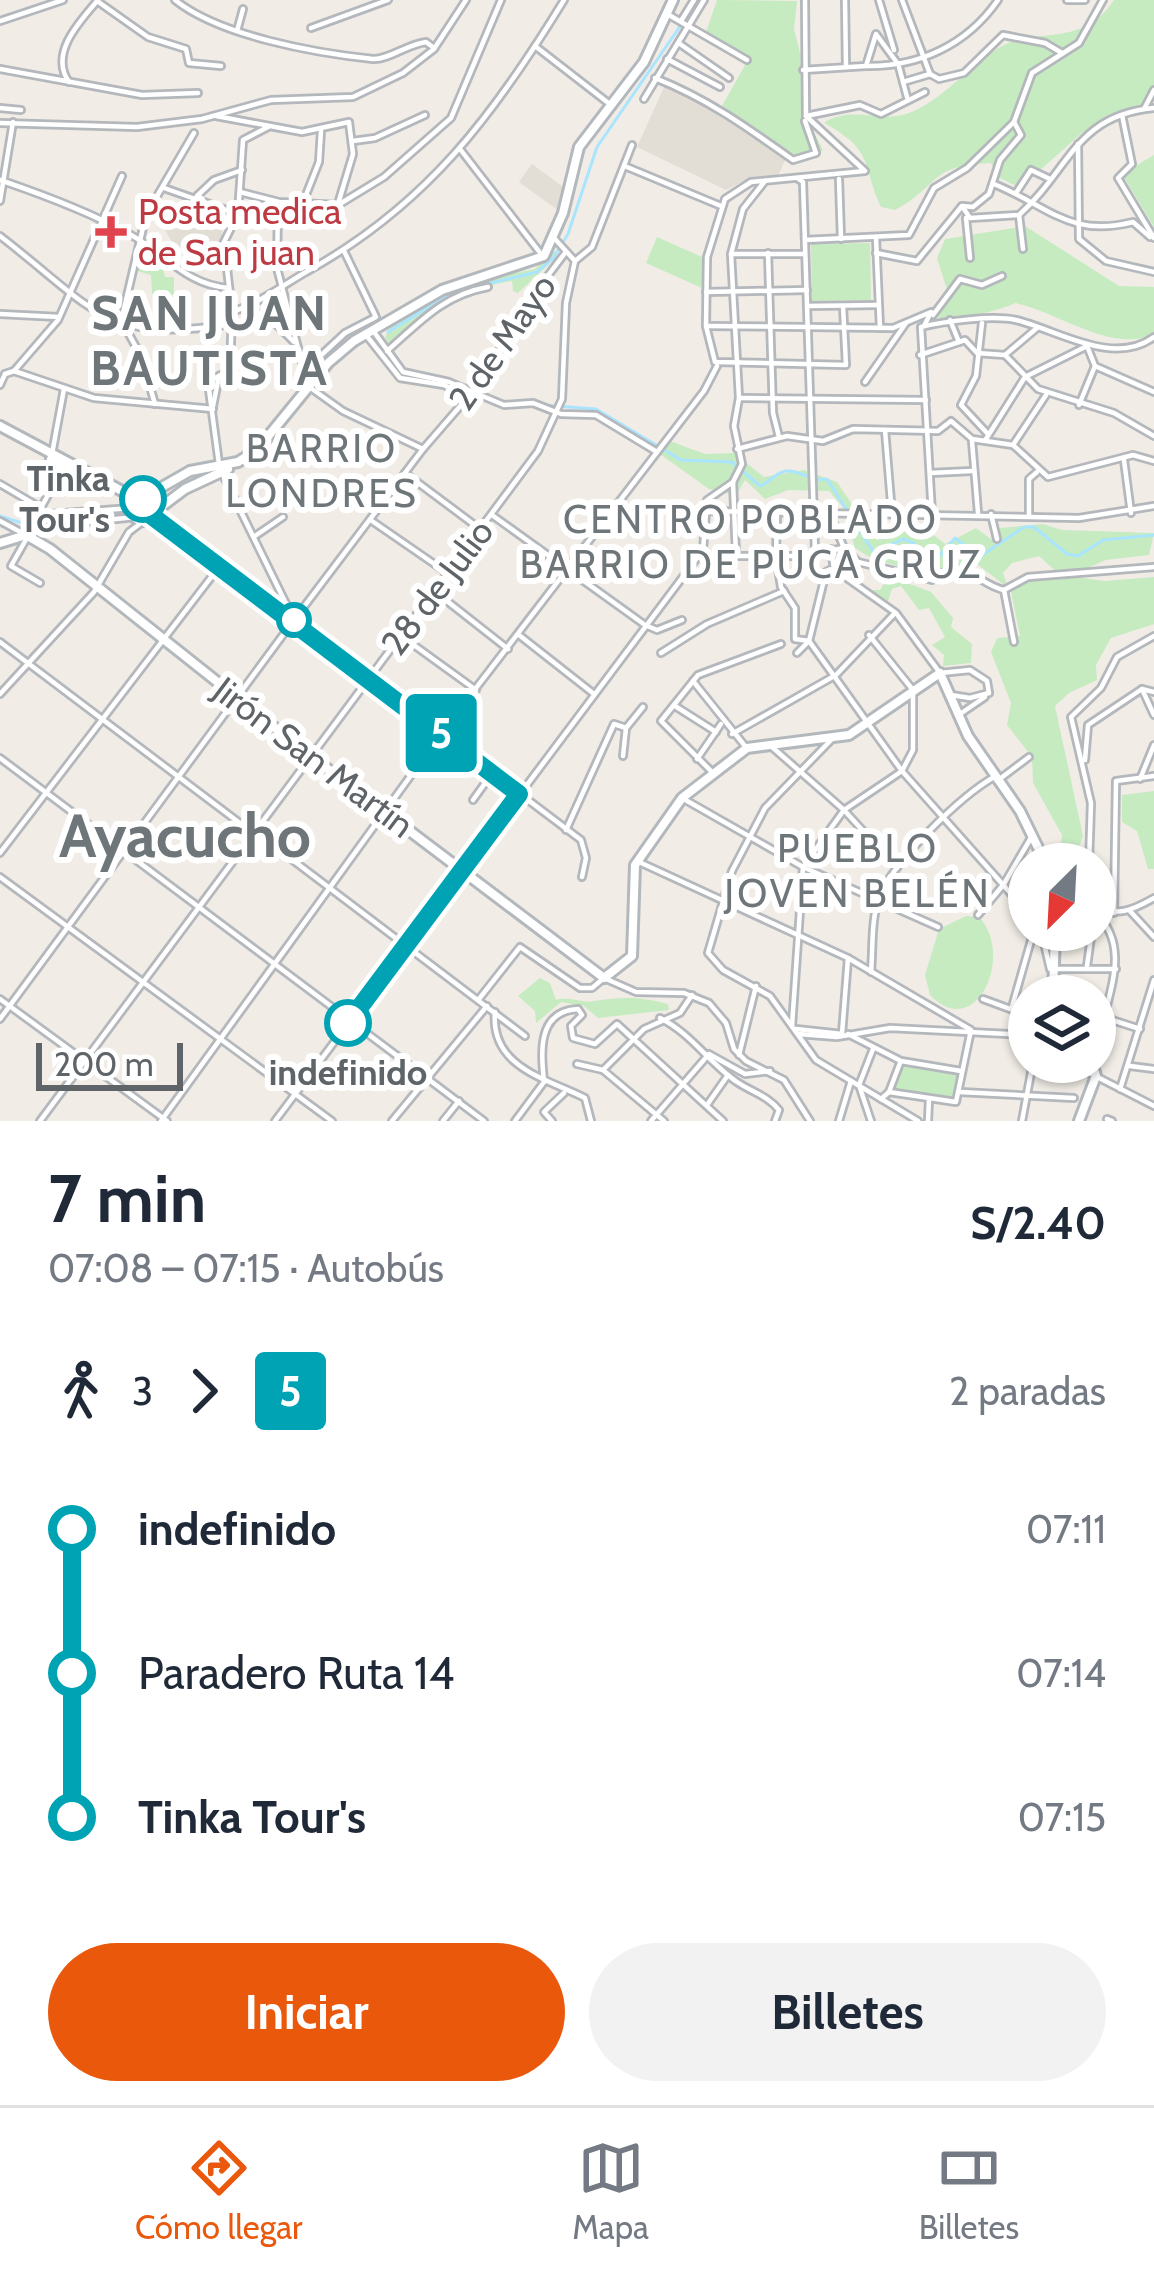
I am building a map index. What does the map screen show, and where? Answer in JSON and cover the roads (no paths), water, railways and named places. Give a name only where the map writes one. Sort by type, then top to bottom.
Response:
[{"type":"street","points":[[33,0],[35,9]]},
{"type":"street","points":[[0,21],[63,0]]},
{"type":"street","points":[[175,0],[197,18],[237,31],[376,59],[414,43],[426,42],[434,49]]},
{"type":"street","points":[[311,28],[388,0]]},
{"type":"street","points":[[0,123],[137,127],[216,116],[271,100],[353,97],[403,74],[434,49],[466,0]]},
{"type":"street","points":[[240,192],[279,202],[338,205],[440,131],[472,76],[501,0]]},
{"type":"street","points":[[232,312],[344,251],[412,202],[460,149],[564,0]]},
{"type":"street","points":[[0,543],[141,510],[258,453],[344,348],[457,286],[544,256],[556,241],[578,147],[644,62],[673,0]]},
{"type":"street","points":[[644,99],[678,42],[694,0]]},
{"type":"street","points":[[685,23],[704,0]]},
{"type":"street","points":[[655,78],[735,115],[755,137],[793,160],[816,153],[806,119],[805,0]]},
{"type":"street","points":[[844,0],[846,66]]},
{"type":"street","points":[[879,0],[907,97]]},
{"type":"street","points":[[902,0],[930,74]]},
{"type":"street","points":[[803,70],[898,65],[925,58],[963,35],[998,0]]},
{"type":"street","points":[[1067,0],[1085,0]]},
{"type":"street","points":[[805,240],[911,233],[934,188],[967,168],[1014,122],[1025,83],[1043,62],[1079,43],[1102,0]]},
{"type":"street","points":[[69,82],[60,70],[61,56],[98,1],[148,38],[186,49],[189,63],[221,66]]},
{"type":"street","points":[[237,31],[242,9]]},
{"type":"street","points":[[667,14],[747,60]]},
{"type":"street","points":[[866,66],[876,34],[898,65]]},
{"type":"street","points":[[903,82],[930,74],[953,79],[1003,35],[1045,43],[1061,53]]},
{"type":"street","points":[[678,42],[730,78]]},
{"type":"street","points":[[535,46],[611,105]]},
{"type":"street","points":[[667,59],[720,87]]},
{"type":"street","points":[[0,69],[162,97],[198,93]]},
{"type":"street","points":[[1144,109],[1154,91]]},
{"type":"street","points":[[806,119],[860,105],[881,114],[925,92]]},
{"type":"street","points":[[0,107],[21,110]]},
{"type":"street","points":[[970,258],[963,222],[967,217],[1019,215],[1033,203],[1079,138],[1122,115],[1154,108]]},
{"type":"street","points":[[352,141],[375,138],[425,115]]},
{"type":"street","points":[[1122,115],[1132,164],[1118,178],[1152,238]]},
{"type":"street","points":[[216,116],[321,131],[350,122],[352,141],[338,205]]},
{"type":"street","points":[[716,366],[706,326],[707,257],[721,206],[745,184],[818,173],[839,178],[860,175],[864,167],[806,119]]},
{"type":"street","points":[[0,201],[14,122]]},
{"type":"street","points":[[876,253],[917,261],[962,206],[982,201],[994,184],[1000,160],[1022,132],[1014,122]]},
{"type":"street","points":[[268,127],[244,138],[238,214],[224,242],[232,312],[228,374],[208,382],[221,468],[294,620]]},
{"type":"street","points":[[302,205],[319,162],[321,131]]},
{"type":"street","points":[[155,404],[123,327],[138,238],[194,134]]},
{"type":"street","points":[[1079,138],[1079,239],[1094,254],[1124,267],[1154,272]]},
{"type":"street","points":[[556,241],[575,261],[589,253],[632,145]]},
{"type":"street","points":[[460,149],[544,256]]},
{"type":"street","points":[[624,166],[721,206]]},
{"type":"street","points":[[197,196],[214,180],[242,170]]},
{"type":"street","points":[[1016,193],[1031,170],[1050,179]]},
{"type":"street","points":[[14,371],[59,317],[122,176]]},
{"type":"street","points":[[791,177],[802,182],[815,552]]},
{"type":"street","points":[[839,178],[841,239]]},
{"type":"street","points":[[736,555],[738,512],[733,481],[738,397],[731,254],[743,209],[766,179]]},
{"type":"street","points":[[3,181],[100,218],[138,238],[190,278],[229,288]]},
{"type":"street","points":[[994,184],[1078,227],[1104,230],[1133,222],[1152,238]]},
{"type":"street","points":[[162,188],[197,196],[238,214]]},
{"type":"street","points":[[279,202],[277,268],[302,373],[310,387],[335,407],[423,449]]},
{"type":"street","points":[[962,206],[967,217]]},
{"type":"street","points":[[1019,215],[1023,249]]},
{"type":"street","points":[[0,236],[123,327],[186,333],[231,324]]},
{"type":"street","points":[[876,238],[880,328]]},
{"type":"street","points":[[344,251],[400,378],[471,395]]},
{"type":"street","name":"2 de Mayo","points":[[0,1019],[423,449],[496,363],[513,322],[565,252]]},
{"type":"street","points":[[768,253],[773,399],[779,437]]},
{"type":"street","points":[[731,254],[806,254]]},
{"type":"street","name":"28 de Julio","points":[[40,1121],[538,451],[558,410],[566,303],[575,261]]},
{"type":"street","points":[[932,514],[920,356],[924,326],[960,279],[982,285],[1002,276]]},
{"type":"street","points":[[387,351],[424,315],[457,295],[488,287]]},
{"type":"street","points":[[706,292],[807,290]]},
{"type":"street","points":[[808,307],[878,305]]},
{"type":"street","points":[[0,999],[164,1120],[442,734],[667,440],[716,366],[734,362],[846,365],[843,306]]},
{"type":"street","points":[[246,307],[274,322],[294,342]]},
{"type":"street","points":[[706,326],[880,328],[928,312],[933,315]]},
{"type":"street","points":[[0,314],[59,317]]},
{"type":"street","points":[[924,326],[950,320],[1012,319],[1087,346],[1142,344],[1154,337]]},
{"type":"street","points":[[950,320],[958,342]]},
{"type":"street","points":[[866,382],[906,323]]},
{"type":"street","points":[[738,453],[779,437],[943,429],[976,376],[982,323]]},
{"type":"street","points":[[1005,355],[1037,328]]},
{"type":"street","points":[[310,387],[375,330]]},
{"type":"street","points":[[375,330],[403,372],[502,404],[533,403],[596,415],[657,452]]},
{"type":"street","points":[[302,373],[345,333],[375,330]]},
{"type":"street","points":[[920,356],[965,340],[977,353],[1005,355],[1047,393],[1114,413],[1154,436]]},
{"type":"street","points":[[1079,405],[1095,366],[1087,346]]},
{"type":"street","points":[[986,439],[1025,377],[1087,346]]},
{"type":"street","points":[[1095,366],[1154,392]]},
{"type":"street","points":[[0,385],[2,372],[14,371],[64,389],[213,409]]},
{"type":"street","points":[[52,454],[64,389]]},
{"type":"street","points":[[1013,446],[1047,393]]},
{"type":"street","points":[[738,397],[926,400]]},
{"type":"street","points":[[962,405],[983,426],[986,439]]},
{"type":"street","points":[[951,421],[972,439],[1013,446],[1037,472],[1054,476],[1124,458],[1154,461]]},
{"type":"street","points":[[0,428],[141,510]]},
{"type":"street","points":[[0,428],[52,454],[141,510],[493,772],[585,847],[581,877]]},
{"type":"street","points":[[885,429],[892,514]]},
{"type":"street","points":[[972,439],[977,513]]},
{"type":"street","points":[[1124,458],[1131,513]]},
{"type":"street","points":[[40,583],[11,566],[64,466]]},
{"type":"street","points":[[0,694],[96,586],[141,510],[190,471],[221,468]]},
{"type":"street","points":[[930,473],[972,471]]},
{"type":"street","points":[[1029,516],[1029,479],[1037,472]]},
{"type":"street","points":[[405,473],[480,529]]},
{"type":"street","points":[[275,1121],[703,550],[704,511],[712,493],[733,481]]},
{"type":"street","points":[[0,484],[41,508]]},
{"type":"street","points":[[362,494],[382,506]]},
{"type":"street","points":[[704,511],[1029,516],[1131,513],[1154,506]]},
{"type":"street","points":[[37,515],[141,510]]},
{"type":"street","points":[[777,512],[776,556],[784,591],[795,608],[794,637],[809,641],[902,771],[1008,889]]},
{"type":"street","points":[[832,513],[844,548],[858,562],[932,580],[949,569],[966,569],[1004,590]]},
{"type":"street","points":[[492,514],[645,625],[657,630],[682,620]]},
{"type":"street","points":[[991,514],[998,539]]},
{"type":"street","points":[[255,536],[283,517]]},
{"type":"street","points":[[371,520],[446,572]]},
{"type":"street","points":[[0,521],[29,533]]},
{"type":"street","name":"Jirón San Martín","points":[[29,533],[236,699],[604,978]]},
{"type":"street","points":[[703,550],[711,556],[776,556],[844,548]]},
{"type":"street","points":[[831,549],[834,569],[896,613],[940,674],[996,779],[1037,843]]},
{"type":"street","points":[[0,853],[166,643],[220,566]]},
{"type":"street","points":[[1004,590],[1037,575],[1154,567]]},
{"type":"street","points":[[797,653],[809,641],[826,572],[834,569]]},
{"type":"street","points":[[433,590],[508,649]]},
{"type":"street","points":[[1004,590],[1014,642]]},
{"type":"street","points":[[661,652],[707,624],[784,591]]},
{"type":"street","points":[[732,734],[836,675],[869,634],[896,613]]},
{"type":"street","points":[[794,1030],[803,867],[844,810],[902,771],[913,750],[913,690],[869,634]]},
{"type":"street","points":[[400,635],[476,690]]},
{"type":"street","points":[[519,635],[594,694]]},
{"type":"street","points":[[1085,760],[1070,728],[1074,711],[1101,688],[1118,658],[1154,636]]},
{"type":"street","points":[[0,642],[526,1036]]},
{"type":"street","points":[[713,773],[661,722],[693,681],[734,659],[781,644]]},
{"type":"street","points":[[479,999],[520,947],[580,988],[592,988],[632,956],[630,913],[637,861],[682,798],[747,748],[831,740],[872,724],[940,674],[970,670],[987,681],[989,693]]},
{"type":"street","points":[[693,681],[747,748]]},
{"type":"street","points":[[1142,689],[1154,715]]},
{"type":"street","points":[[1091,843],[1085,760],[1088,725],[1142,689],[1154,692]]},
{"type":"street","points":[[951,694],[970,698],[989,693]]},
{"type":"street","points":[[960,714],[989,693]]},
{"type":"street","points":[[674,705],[716,732]]},
{"type":"street","points":[[623,756],[626,728],[643,707]]},
{"type":"street","points":[[697,759],[722,722]]},
{"type":"street","points":[[566,830],[614,724],[626,728]]},
{"type":"street","points":[[831,740],[797,770],[749,836],[721,901],[708,953],[723,970],[756,986],[816,1060],[918,1121]]},
{"type":"street","points":[[1140,778],[1142,764],[1154,745]]},
{"type":"street","points":[[772,747],[844,810],[899,869]]},
{"type":"street","points":[[871,972],[878,901],[899,869],[943,819],[1029,757]]},
{"type":"street","points":[[0,758],[199,903],[481,1120]]},
{"type":"street","points":[[473,800],[493,772]]},
{"type":"street","points":[[1115,843],[1116,782],[1154,776]]},
{"type":"street","points":[[682,798],[803,867],[938,927]]},
{"type":"street","points":[[548,831],[555,822]]},
{"type":"street","points":[[978,915],[1004,884],[1033,834]]},
{"type":"street","points":[[637,861],[848,958],[971,1030]]},
{"type":"street","points":[[0,877],[332,1121]]},
{"type":"street","points":[[1116,913],[1154,898]]},
{"type":"street","points":[[1130,911],[1154,937]]},
{"type":"street","points":[[1045,951],[1051,969]]},
{"type":"street","points":[[1051,975],[1053,951]]},
{"type":"street","points":[[1088,966],[1090,951]]},
{"type":"street","points":[[1113,951],[1114,975]]},
{"type":"street","points":[[845,1034],[848,958]]},
{"type":"street","points":[[1051,969],[1116,969]]},
{"type":"street","points":[[604,978],[636,992],[692,994],[717,1011],[740,1055],[788,1084],[810,1121]]},
{"type":"street","points":[[1120,1089],[1154,980]]},
{"type":"street","points":[[740,1055],[756,986]]},
{"type":"street","points":[[603,1070],[659,1018],[680,1013],[692,994]]},
{"type":"street","points":[[983,999],[1008,1006]]},
{"type":"street","points":[[392,1121],[487,1006]]},
{"type":"street","points":[[515,1121],[544,1082],[546,1029],[558,1014],[578,1009],[582,1015],[570,1033],[576,1040],[598,1042],[617,1024],[723,1121]]},
{"type":"street","points":[[495,1012],[496,1037],[505,1052],[544,1082],[585,1098],[591,1121]]},
{"type":"street","points":[[1144,1012],[1154,1014]]},
{"type":"street","points":[[659,1018],[745,1074],[770,1071]]},
{"type":"street","points":[[1116,1021],[1140,1029]]},
{"type":"street","points":[[794,1030],[845,1034],[890,1028],[971,1030],[1008,1037]]},
{"type":"street","points":[[889,1092],[956,1102],[971,1030]]},
{"type":"street","points":[[845,1034],[901,1061],[962,1071]]},
{"type":"street","points":[[871,1121],[859,1085],[873,1049]]},
{"type":"street","points":[[710,1054],[728,1075],[774,1102],[777,1119]]},
{"type":"street","points":[[651,1121],[680,1082],[710,1054]]},
{"type":"street","points":[[881,1099],[889,1092],[901,1061]]},
{"type":"street","points":[[577,1064],[603,1070],[664,1121]]},
{"type":"street","points":[[1130,1066],[1154,1070]]},
{"type":"street","points":[[707,1105],[728,1075]]},
{"type":"street","points":[[839,1121],[851,1081]]},
{"type":"street","points":[[1022,1121],[1027,1083]]},
{"type":"street","points":[[1079,1121],[1093,1083]]},
{"type":"street","points":[[1109,1083],[1154,1106]]},
{"type":"street","points":[[958,1092],[1074,1098]]},
{"type":"street","points":[[552,1121],[544,1112],[564,1093]]},
{"type":"street","points":[[928,1121],[929,1099]]},
{"type":"street","points":[[443,1121],[459,1101]]},
{"type":"waterway","points":[[388,332],[453,292],[537,272],[553,258],[568,234],[597,147],[683,22]]},
{"type":"waterway","points":[[375,338],[389,361]]},
{"type":"waterway","points":[[444,384],[486,399]]},
{"type":"waterway","points":[[501,402],[596,409],[681,460],[732,462],[760,486],[786,471],[827,479],[874,553],[903,539],[914,543],[925,561],[937,559],[955,538],[979,557],[1024,527],[1034,527],[1067,554],[1078,556],[1103,540],[1154,535]]},
{"type":"waterway","points":[[0,516],[25,524]]},
{"type":"place","name":"Posta medica de San juan","points":[[111,232]]},
{"type":"place","name":"Tinka Tour's","points":[[143,499]]},
{"type":"place","name":"indefinido","points":[[348,1023]]},
{"type":"district","name":"SAN JUAN BAUTISTA","points":[[210,340]]},
{"type":"district","name":"BARRIO LONDRES","points":[[322,470]]},
{"type":"district","name":"CENTRO POBLADO BARRIO DE PUCA CRUZ","points":[[751,542]]},
{"type":"district","name":"Ayacucho","points":[[185,835]]},
{"type":"district","name":"PUEBLO JOVEN BELÉN","points":[[858,870]]}]
